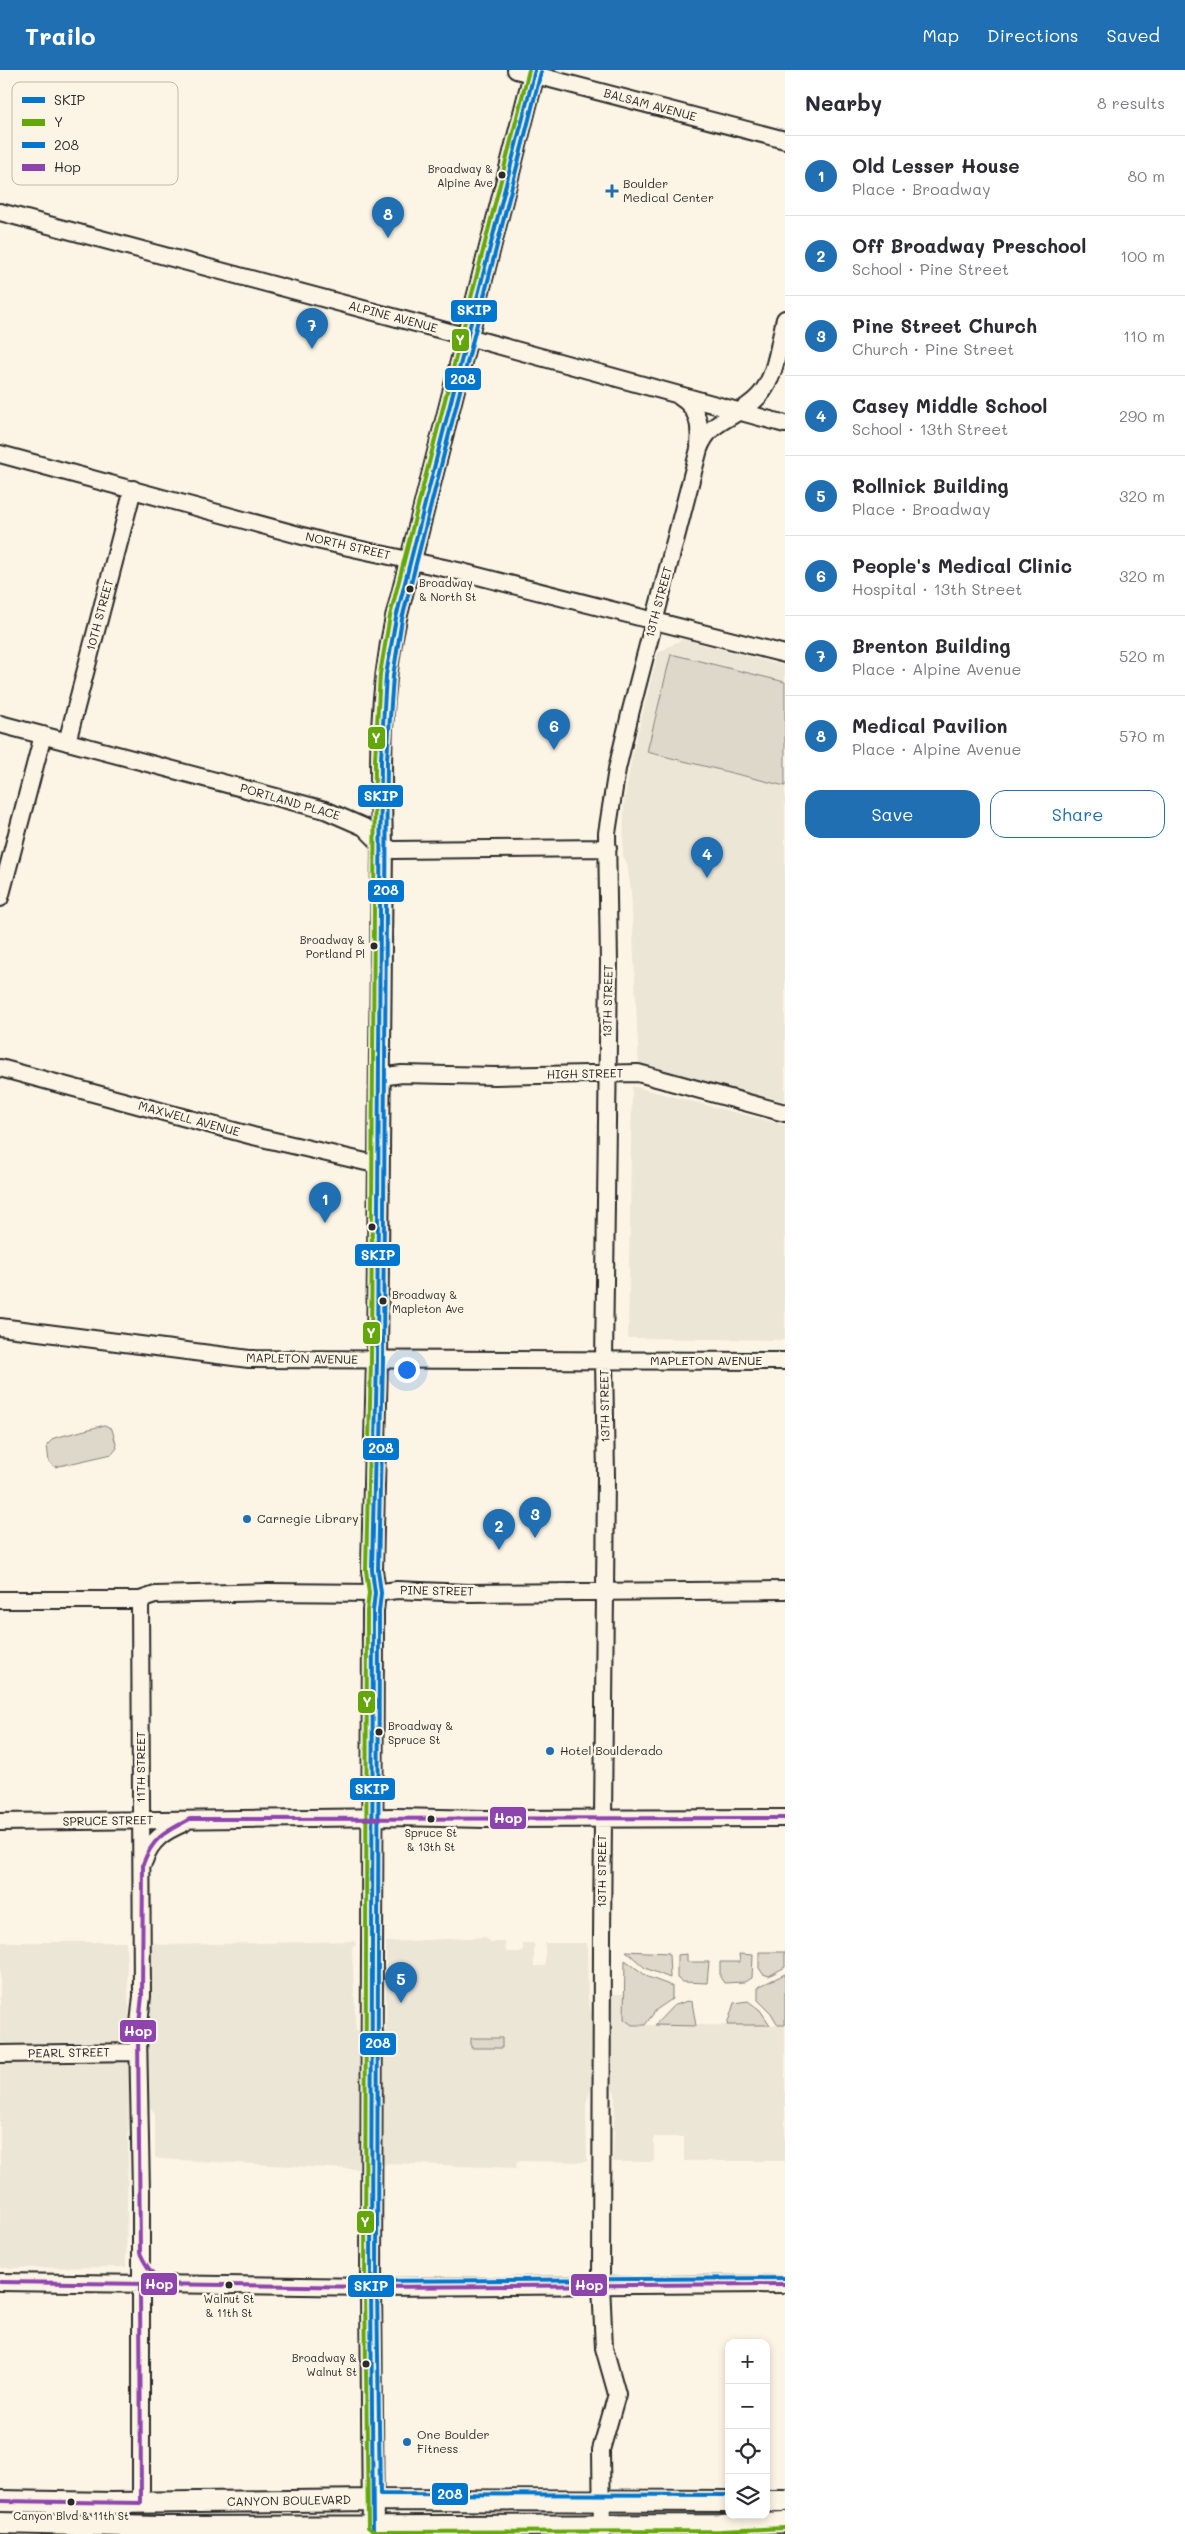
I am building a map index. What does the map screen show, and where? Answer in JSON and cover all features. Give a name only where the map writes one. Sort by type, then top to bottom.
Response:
[{"type":"main road","points":[[373,2530],[371,2286],[374,1818],[373,1611],[375,1593],[372,1564],[377,1360],[382,845],[380,773],[383,686],[388,653],[468,337],[528,72]]},
{"type":"main road","name":"CANYON BOULEVARD","points":[[0,2501],[141,2503],[374,2500],[725,2501]]},
{"type":"main road","points":[[770,2501],[785,2501]]},
{"type":"main road","name":"CANYON BOULEVARD","points":[[0,2523],[373,2530],[602,2530],[785,2522]]},
{"type":"street","name":"BALSAM AVENUE","points":[[528,72],[785,140]]},
{"type":"street","name":"ALPINE AVENUE","points":[[0,212],[785,424]]},
{"type":"street","name":"13TH STREET","points":[[602,2530],[601,2450],[616,2394],[604,2348],[601,2284],[602,1834],[605,1592],[604,1361],[609,809],[617,769],[654,621],[699,449],[711,429],[755,400],[766,385],[785,319]]},
{"type":"street","points":[[674,393],[689,404],[697,415],[700,428],[699,449]]},
{"type":"street","name":"NORTH STREET","points":[[0,454],[321,541],[411,560],[654,621],[677,625],[785,654]]},
{"type":"street","name":"10TH STREET","points":[[68,742],[133,489]]},
{"type":"street","name":"PORTLAND PLACE","points":[[0,724],[324,810],[364,827],[382,845]]},
{"type":"street","points":[[0,898],[43,735]]},
{"type":"street","points":[[382,845],[393,850],[407,851],[608,848]]},
{"type":"street","name":"MAXWELL AVENUE","points":[[0,1068],[253,1136],[379,1165]]},
{"type":"street","name":"HIGH STREET","points":[[380,1076],[402,1074],[607,1075],[638,1073],[785,1113]]},
{"type":"street","name":"MAPLETON AVENUE","points":[[0,1327],[249,1359],[785,1361]]},
{"type":"street","name":"PINE STREET","points":[[0,1600],[140,1600],[156,1595],[268,1592],[375,1593],[397,1590],[468,1593],[581,1590],[605,1592],[625,1590],[785,1590]]},
{"type":"street","name":"11TH STREET","points":[[140,1600],[142,1996],[138,2052],[141,2503]]},
{"type":"street","name":"SPRUCE STREET","points":[[0,1822],[374,1818],[785,1818]]},
{"type":"street","points":[[141,1878],[145,1856],[156,1838],[190,1820]]},
{"type":"street","name":"PEARL STREET","points":[[0,2054],[138,2052]]},
{"type":"street","points":[[140,2253],[149,2270],[158,2280],[180,2286]]},
{"type":"street","points":[[0,2282],[180,2286],[785,2284]]},
{"type":"shaded area","points":[[682,639],[785,666],[785,1101],[639,1068],[631,892],[627,863],[623,856],[624,803],[633,751],[658,653]]},
{"type":"shaded area","points":[[671,654],[785,682],[785,786],[647,752]]},
{"type":"shaded area","points":[[632,1086],[785,1125],[785,1340],[628,1338]]},
{"type":"shaded area","points":[[105,1425],[112,1429],[117,1448],[112,1454],[55,1467],[49,1462],[47,1445],[54,1438]]},
{"type":"shaded area","points":[[485,1937],[491,1942],[505,1942],[506,1952],[523,1952],[523,1943],[534,1943],[534,1966],[545,1966],[545,1943],[587,1943],[588,1999],[594,2024],[593,2082],[586,2104],[587,2162],[517,2161],[516,2168],[389,2163],[371,2169],[348,2169],[160,2159],[155,2157],[155,2113],[145,2102],[147,2073],[142,1939],[162,1945],[355,1941],[356,1945],[352,1947],[356,2031],[386,2030],[386,1942]]},
{"type":"shaded area","points":[[0,1942],[126,1942],[130,2033],[126,2267],[0,2268]]},
{"type":"shaded area","points":[[626,1951],[669,1953],[670,1978],[645,1968]]},
{"type":"shaded area","points":[[759,1952],[785,1952],[785,1967],[769,1976],[763,1974],[759,1968]]},
{"type":"shaded area","points":[[687,1954],[687,1962],[709,1962],[707,1983],[682,1982],[677,1978],[677,1955]]},
{"type":"shaded area","points":[[739,1954],[753,1955],[752,1978],[744,1982],[724,1983],[720,1977],[720,1962],[740,1962]]},
{"type":"shaded area","points":[[625,1960],[648,1977],[672,1986],[672,1999],[656,2010],[645,2025],[632,2025],[624,2019]]},
{"type":"shaded area","points":[[785,1974],[785,2025],[778,2025],[771,2013],[758,2000],[758,1987]]},
{"type":"shaded area","points":[[606,1994],[625,1994],[624,2019],[632,2025],[785,2025],[785,2161],[684,2161],[684,2137],[654,2137],[654,2162],[613,2162],[615,2093],[607,2081]]},
{"type":"shaded area","points":[[687,2001],[692,2002],[696,2026],[655,2025],[673,2006]]},
{"type":"shaded area","points":[[748,2001],[760,2010],[770,2025],[727,2025],[734,2003]]},
{"type":"shaded area","points":[[471,2038],[502,2038],[502,2048],[471,2048]]},
{"type":"transit line","name":"Y","points":[[529,70],[390,616],[380,674],[375,759],[371,1360],[366,1570],[369,1593],[367,1611],[365,2287],[368,2527],[374,2532],[721,2531],[785,2528]]},
{"type":"transit line","name":"SKIP","points":[[373,2534],[371,2287],[373,1611],[375,1593],[372,1570],[377,1360],[381,759],[386,675],[396,618],[535,70]]},
{"type":"transit line","name":"208","points":[[541,72],[402,619],[393,676],[387,759],[383,1360],[378,1570],[381,1593],[379,1611],[377,2287],[380,2494],[725,2495]]},
{"type":"transit line","name":"Hop","points":[[180,2286],[155,2276],[140,2253],[138,2033],[142,1996],[143,1864],[151,1847],[161,1836],[190,1819],[785,1818]]},
{"type":"transit line","name":"208","points":[[371,2281],[785,2278]]},
{"type":"transit line","name":"Hop","points":[[0,2282],[371,2287],[785,2284]]},
{"type":"transit line","name":"Hop","points":[[0,2501],[141,2503],[140,2285]]},
{"type":"place","name":"Broadway & Alpine Ave","points":[[502,175]]},
{"type":"place","name":"Boulder Medical Center","points":[[612,191]]},
{"type":"place","name":"Medical Pavilion","points":[[388,238]]},
{"type":"place","name":"Brenton Building","points":[[312,349]]},
{"type":"place","name":"Broadway & North St","points":[[410,589]]},
{"type":"place","name":"People's Medical Clinic","points":[[554,750]]},
{"type":"place","name":"Casey Middle School","points":[[707,878]]},
{"type":"place","name":"Broadway & Portland Pl","points":[[374,946]]},
{"type":"place","name":"Old Lesser House","points":[[325,1223]]},
{"type":"place","name":"Broadway & Mapleton Ave","points":[[383,1301]]},
{"type":"place","name":"Carnegie Library","points":[[247,1519]]},
{"type":"place","name":"Pine Street Church","points":[[535,1538]]},
{"type":"place","name":"Off Broadway Preschool","points":[[499,1550]]},
{"type":"place","name":"Broadway & Spruce St","points":[[379,1732]]},
{"type":"place","name":"Hotel Boulderado","points":[[550,1751]]},
{"type":"place","name":"Spruce St & 13th St","points":[[431,1819]]},
{"type":"place","name":"Rollnick Building","points":[[401,2003]]},
{"type":"place","name":"Walnut St & 11th St","points":[[229,2285]]},
{"type":"place","name":"Broadway & Walnut St","points":[[366,2364]]},
{"type":"place","name":"One Boulder Fitness","points":[[407,2442]]},
{"type":"place","name":"Canyon Blvd & 11th St","points":[[71,2502]]}]
